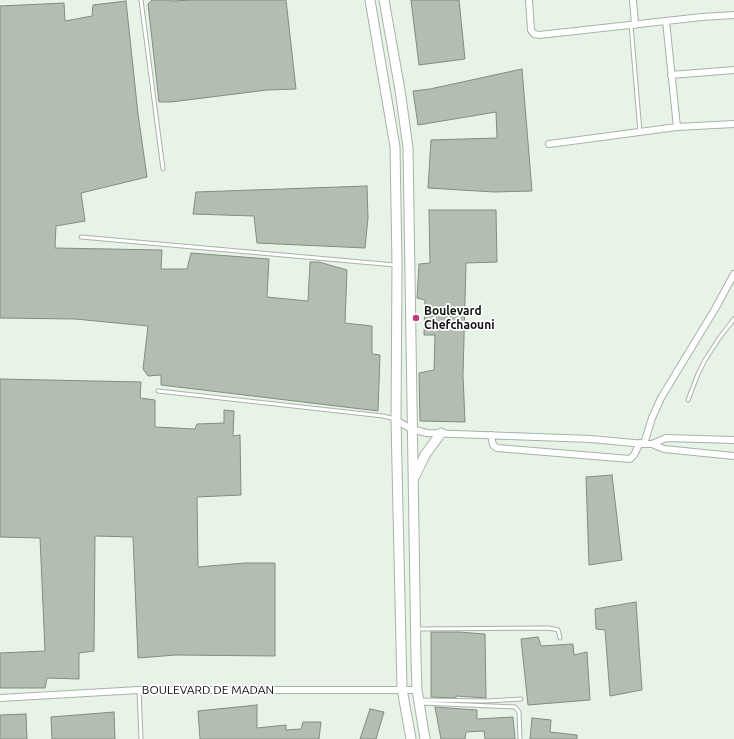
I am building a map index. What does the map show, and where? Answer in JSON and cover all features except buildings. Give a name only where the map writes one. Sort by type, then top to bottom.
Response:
[{"type":"street","points":[[370,0],[395,147],[397,265],[396,420],[402,689],[411,739]]},
{"type":"street","points":[[384,0],[400,90],[408,148],[415,629],[417,690],[426,739]]},
{"type":"street","points":[[529,0],[531,30],[537,35],[734,15]]},
{"type":"street","points":[[633,0],[633,25]]},
{"type":"street","points":[[666,21],[677,127]]},
{"type":"street","points":[[671,75],[734,70]]},
{"type":"street","points":[[549,144],[677,127],[734,124]]},
{"type":"street","points":[[491,435],[494,445],[497,448],[630,459],[642,444],[661,398],[715,309],[734,274]]},
{"type":"street","points":[[396,420],[421,432],[591,439],[642,444],[652,444],[666,438],[734,440]]},
{"type":"street","points":[[413,479],[425,455],[441,433]]},
{"type":"street","points":[[652,444],[664,450],[734,456]]},
{"type":"street","points":[[400,563],[414,562]]},
{"type":"street","name":"BOULEVARD DE MADAN","points":[[0,698],[139,690],[417,690]]},
{"type":"lane","points":[[141,0],[163,169]]},
{"type":"lane","points":[[633,25],[640,132]]},
{"type":"lane","points":[[81,237],[397,265]]},
{"type":"lane","points":[[688,400],[705,360],[720,336],[734,319]]},
{"type":"lane","points":[[158,392],[382,416],[396,420]]},
{"type":"lane","points":[[415,629],[548,628],[558,630],[560,638]]},
{"type":"lane","points":[[139,690],[141,739]]},
{"type":"lane","points":[[419,702],[521,699]]},
{"type":"lane","points":[[487,701],[487,706]]},
{"type":"lane","points":[[419,702],[517,708],[519,712],[520,739]]},
{"type":"place","name":"Boulevard Chefchaouni","points":[[416,318]]}]
